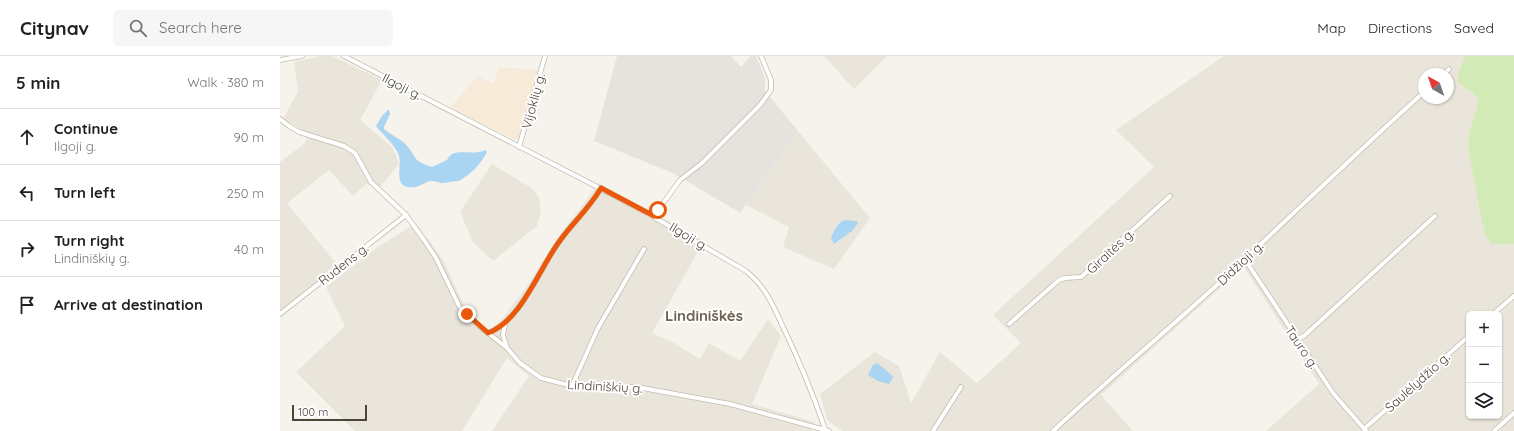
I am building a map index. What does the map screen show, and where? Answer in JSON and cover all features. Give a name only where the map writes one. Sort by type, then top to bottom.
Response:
[{"type":"street","points":[[280,60],[302,56]]},
{"type":"street","name":"Ilgoji g.","points":[[344,56],[654,216],[746,270],[760,284],[801,366],[827,430]]},
{"type":"street","name":"Vijoklių g.","points":[[520,146],[545,56]]},
{"type":"street","points":[[654,216],[680,180],[702,162],[728,137],[760,105],[771,90],[770,80],[761,56]]},
{"type":"street","name":"Didžioji g.","points":[[1053,431],[1362,150],[1392,119],[1418,97]]},
{"type":"street","name":"Lindiniškių g.","points":[[280,119],[299,132],[350,149],[358,157],[371,182],[406,215],[436,258],[460,308],[507,348],[520,363],[541,378],[572,386],[647,388],[730,404],[827,430]]},
{"type":"street","points":[[488,333],[504,324],[535,282],[559,241],[588,208],[601,188]]},
{"type":"street","name":"Giraitės g.","points":[[1009,324],[1059,280],[1081,277],[1170,196]]},
{"type":"street","name":"Rudens g.","points":[[280,314],[406,215]]},
{"type":"street","points":[[1297,340],[1305,335],[1435,216]]},
{"type":"street","points":[[572,386],[598,328],[644,249]]},
{"type":"street","name":"Tauro g.","points":[[1244,258],[1333,393],[1365,430]]},
{"type":"street","points":[[1496,311],[1514,296]]},
{"type":"street","points":[[504,324],[503,335],[507,348]]},
{"type":"street","name":"Saulėlydžio g.","points":[[1365,430],[1466,339]]},
{"type":"street","points":[[933,431],[961,387]]},
{"type":"street","points":[[1494,431],[1514,412]]},
{"type":"shaded area","points":[[321,56],[332,56],[382,80],[360,120],[393,148],[399,164],[380,187],[366,184],[353,196],[329,170],[287,203],[338,266],[280,311],[280,162],[304,144],[309,133],[283,119],[298,92],[294,62]]},
{"type":"shaded area","points":[[617,56],[731,56],[741,67],[751,56],[756,56],[765,78],[765,91],[798,131],[740,213],[675,174],[594,141]]},
{"type":"shaded area","points":[[824,56],[887,56],[854,89]]},
{"type":"shaded area","points":[[1224,56],[1465,56],[1458,74],[1458,83],[1472,92],[1479,100],[1469,134],[1469,153],[1476,186],[1492,244],[1514,244],[1514,431],[1266,431],[1319,384],[1244,267],[1101,395],[1133,431],[842,431],[827,420],[820,394],[875,352],[899,366],[911,403],[940,352],[977,383],[1021,343],[993,315],[1154,167],[1116,130]]},
{"type":"shaded area","points":[[499,67],[539,70],[520,138],[517,139],[513,139],[450,108],[477,76],[493,84]]},
{"type":"shaded area","points":[[798,131],[870,218],[834,269],[783,247],[789,227],[746,205]]},
{"type":"shaded area","points":[[492,164],[533,189],[539,198],[541,212],[537,226],[493,261],[473,242],[460,212]]},
{"type":"shaded area","points":[[599,183],[704,241],[652,333],[672,342],[700,359],[709,343],[740,361],[768,319],[781,336],[752,404],[815,422],[812,431],[492,431],[529,376],[507,358],[462,431],[355,431],[296,372],[345,326],[326,287],[378,247],[416,223],[443,260],[466,309],[486,328],[491,329],[501,320],[526,288],[556,240]]},
{"type":"green space","points":[[1465,56],[1514,56],[1514,244],[1492,244],[1486,236],[1482,222],[1469,153],[1469,134],[1479,100],[1472,92],[1458,83],[1458,74]]},
{"type":"water","points":[[389,109],[390,114],[384,129],[403,142],[420,162],[432,167],[447,160],[454,154],[475,153],[485,150],[487,152],[482,161],[468,175],[459,181],[441,183],[430,181],[415,187],[407,187],[400,181],[399,158],[396,149],[376,126],[382,116]]},
{"type":"water","points":[[845,220],[857,221],[858,223],[852,231],[834,244],[831,238],[833,233],[838,225]]},
{"type":"water","points":[[877,363],[893,376],[889,384],[878,381],[868,375],[873,365]]},
{"type":"district","name":"Lindiniškės","points":[[704,315]]},
{"type":"route","points":[[467,314],[488,333],[504,324],[535,282],[559,241],[588,208],[601,188],[654,216],[658,210]]}]
